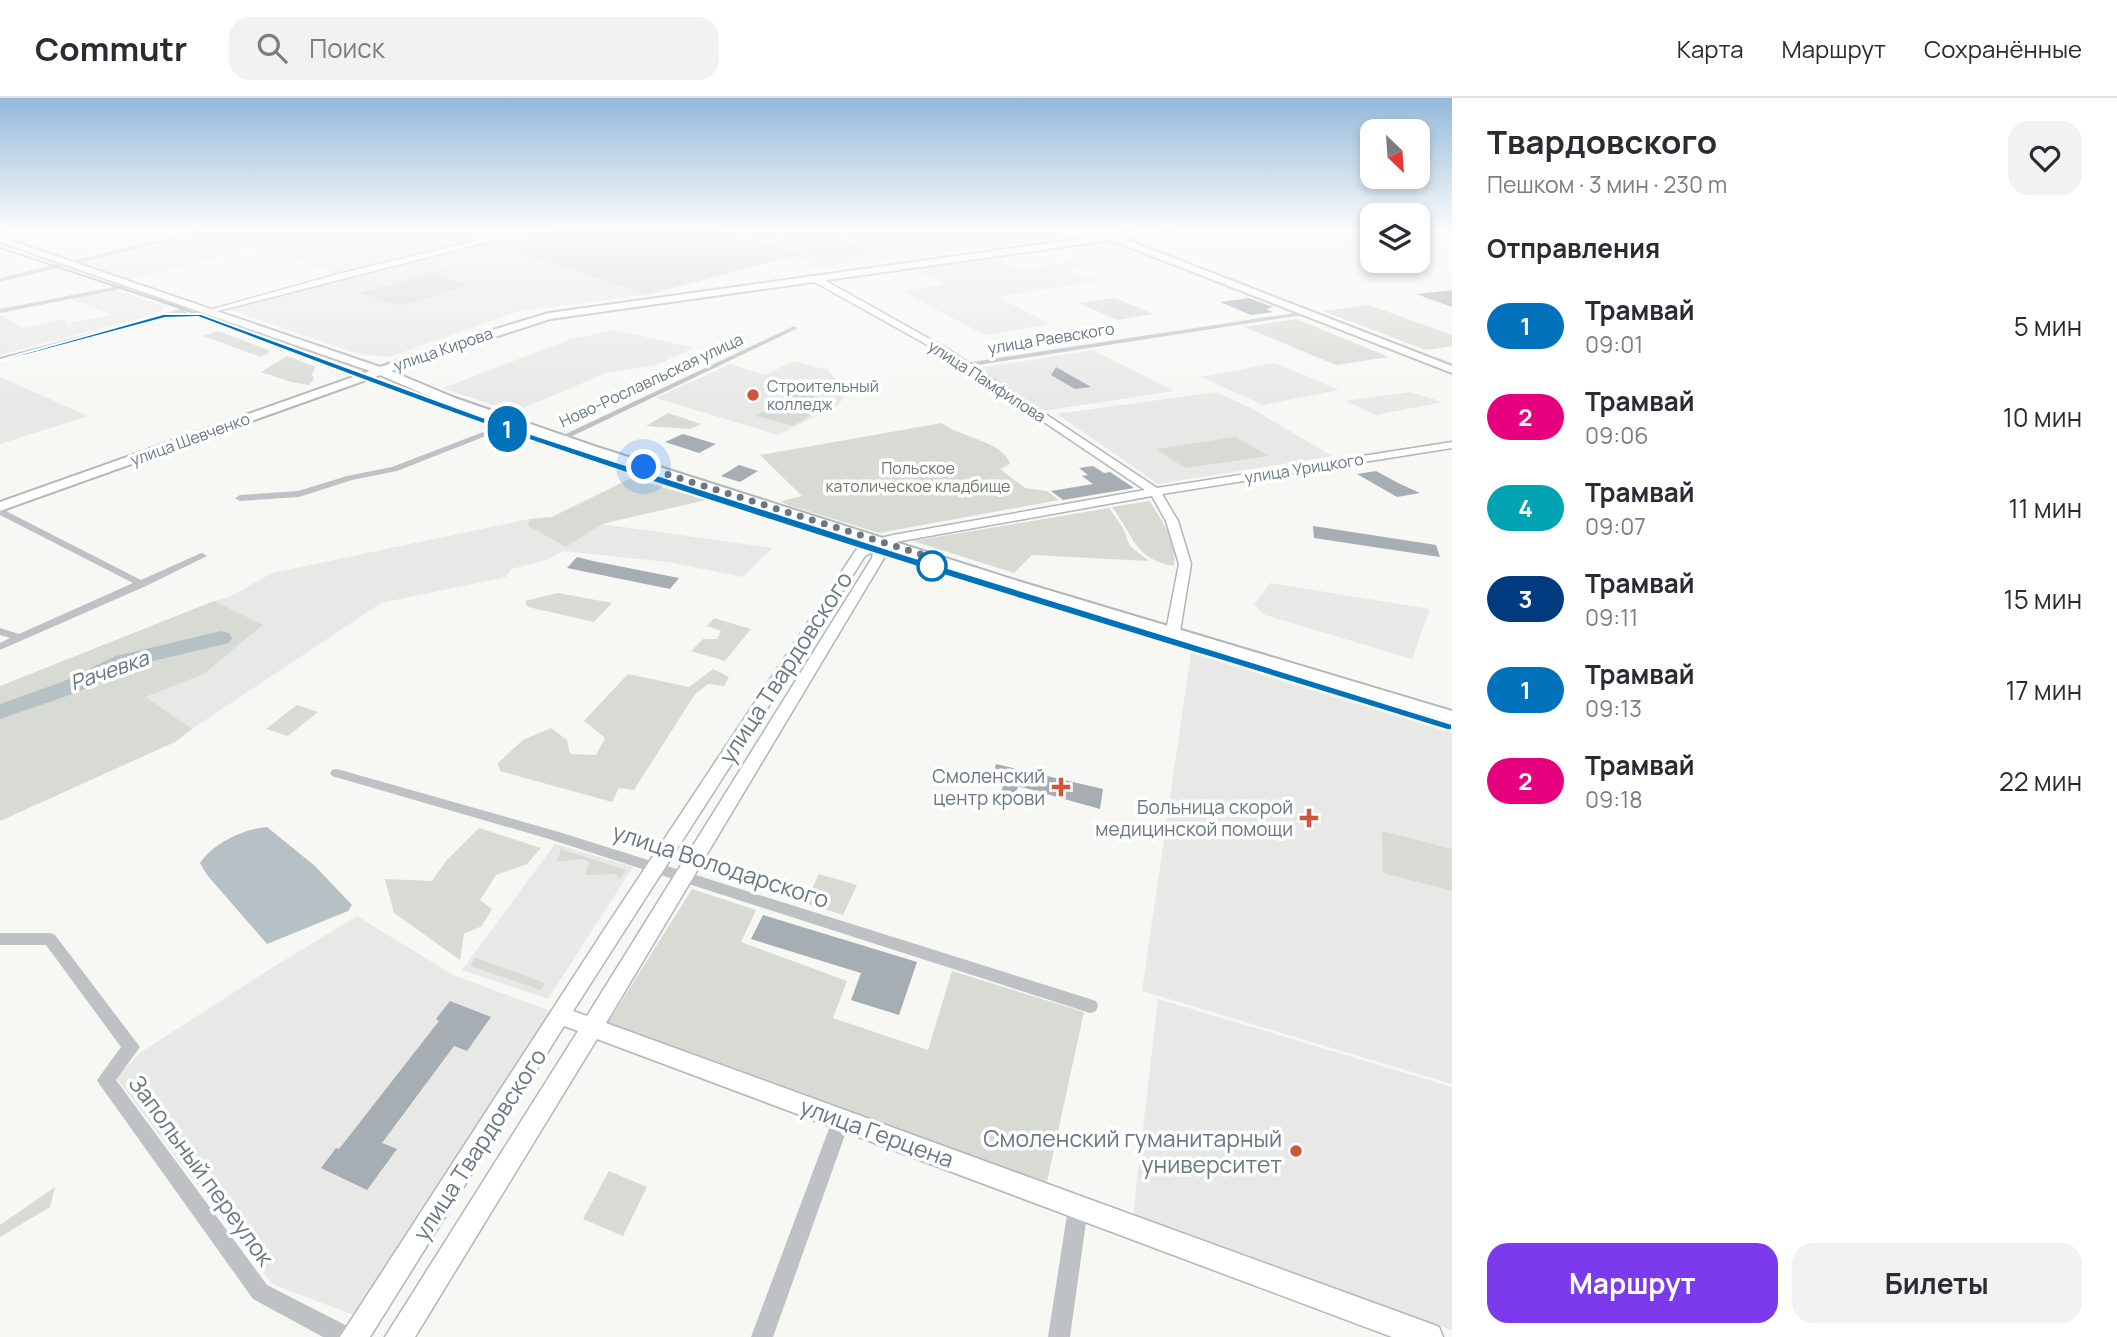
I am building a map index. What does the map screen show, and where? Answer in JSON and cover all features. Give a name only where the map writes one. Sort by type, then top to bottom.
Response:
[{"type":"main road","points":[[139,287],[327,352],[559,439],[881,542],[1452,717]]},
{"type":"main road","name":"улица Кирова","points":[[376,372],[549,316],[752,287]]},
{"type":"main road","points":[[1239,287],[1452,370]]},
{"type":"main road","points":[[327,352],[370,359],[422,356],[413,375],[413,386]]},
{"type":"main road","points":[[327,352],[332,364]]},
{"type":"main road","name":"улица Шевченко","points":[[0,509],[376,372]]},
{"type":"main road","points":[[313,394],[330,377]]},
{"type":"street","points":[[0,311],[125,287]]},
{"type":"street","points":[[210,311],[301,287]]},
{"type":"street","name":"улица Памфилова","points":[[829,287],[965,365],[1155,492]]},
{"type":"street","points":[[0,359],[197,307]]},
{"type":"street","name":"улица Раевского","points":[[965,365],[1307,313]]},
{"type":"street","name":"Ново-Рославльская улица","points":[[559,439],[794,328]]},
{"type":"street","points":[[240,498],[299,494],[351,478],[394,470],[515,423]]},
{"type":"street","name":"улица Урицкого","points":[[881,542],[1155,492],[1452,445]]},
{"type":"street","points":[[1155,492],[1172,521],[1185,564],[1173,631]]},
{"type":"street","points":[[0,509],[142,584]]},
{"type":"street","name":"улица Твардовского","points":[[354,1337],[860,553],[881,542]]},
{"type":"street","name":"улица Твардовского","points":[[399,1337],[685,878],[878,558],[881,542]]},
{"type":"street","points":[[0,647],[202,556]]},
{"type":"street","points":[[0,631],[20,638]]},
{"type":"street","points":[[767,694],[790,701]]},
{"type":"street","name":"улица Володарского","points":[[337,773],[554,835],[1090,1006]]},
{"type":"street","name":"Запольный переулок","points":[[0,939],[50,939],[131,1048],[106,1080],[260,1292],[345,1337]]},
{"type":"street","name":"улица Герцена","points":[[561,1016],[842,1118],[1391,1330],[1429,1337]]},
{"type":"street","points":[[762,1337],[842,1118]]},
{"type":"street","points":[[1059,1337],[1078,1208]]},
{"type":"shaded area","points":[[307,287],[621,287],[646,295],[519,311],[389,357],[359,354],[228,309]]},
{"type":"shaded area","points":[[927,287],[1061,287],[997,297],[1051,324],[985,335],[901,291]]},
{"type":"shaded area","points":[[116,290],[165,307],[155,314],[0,355],[0,315],[24,328],[64,319],[72,329],[69,323],[112,315],[70,299]]},
{"type":"shaded area","points":[[614,330],[695,348],[656,365],[606,373],[514,412],[443,388],[568,340]]},
{"type":"shaded area","points":[[1093,350],[1174,391],[1043,411],[979,368]]},
{"type":"shaded area","name":"Строительный колледж","points":[[793,361],[828,370],[847,393],[838,405],[778,435],[656,398],[730,364],[765,375]]},
{"type":"shaded area","points":[[1275,363],[1339,390],[1263,405],[1201,377]]},
{"type":"shaded area","points":[[0,377],[88,416],[0,444]]},
{"type":"shaded area","points":[[1216,392],[1251,408],[1332,456],[1158,484],[1057,414]]},
{"type":"shaded area","points":[[1410,392],[1443,402],[1376,415],[1345,401]]},
{"type":"shaded area","points":[[529,519],[528,526],[566,547],[602,524],[772,548],[743,577],[668,562],[564,551],[547,560],[511,569],[506,577],[381,603],[192,729],[146,697],[204,674],[262,626],[214,601],[231,596],[272,573]]},
{"type":"shaded area","points":[[1270,583],[1430,609],[1412,659],[1265,615],[1254,605]]},
{"type":"shaded area","name":"Больница скорой медицинской помощи","points":[[1191,653],[1452,733],[1452,1084],[1142,991]]},
{"type":"shaded area","points":[[267,827],[315,866],[352,905],[348,911],[267,944],[207,875],[200,863],[213,849],[229,838]]},
{"type":"shaded area","points":[[555,844],[633,867],[548,999],[462,970]]},
{"type":"shaded area","points":[[357,916],[453,975],[553,1012],[353,1315],[272,1284],[116,1078],[140,1053]]},
{"type":"shaded area","name":"Смоленский гуманитарный университет","points":[[1158,999],[1452,1087],[1452,1330],[1133,1216]]},
{"type":"green space","points":[[383,287],[463,287],[400,306],[360,293]]},
{"type":"green space","points":[[622,287],[678,287],[647,295]]},
{"type":"green space","points":[[1115,298],[1153,314],[1117,320],[1079,303]]},
{"type":"green space","points":[[1369,305],[1452,335],[1452,346],[1426,350],[1323,311]]},
{"type":"green space","points":[[1296,319],[1389,357],[1336,365],[1245,327]]},
{"type":"green space","points":[[218,331],[271,351],[261,357],[203,336]]},
{"type":"green space","points":[[287,356],[316,367],[312,374],[314,379],[309,385],[261,372]]},
{"type":"green space","points":[[798,392],[833,401],[793,426],[756,416]]},
{"type":"green space","points":[[668,413],[701,424],[690,429],[646,426]]},
{"type":"green space","name":"Польское католическое кладбище","points":[[942,423],[990,444],[1006,456],[1010,464],[1000,469],[1025,488],[1047,491],[1059,500],[879,533],[785,504],[782,501],[802,496],[760,455]]},
{"type":"green space","points":[[1236,437],[1268,456],[1185,468],[1156,449]]},
{"type":"green space","points":[[631,478],[706,500],[602,524],[566,547],[528,526],[529,519],[552,517]]},
{"type":"green space","points":[[1150,501],[1171,540],[1174,566],[1161,563],[1143,552],[1112,507]]},
{"type":"green space","points":[[1109,508],[1123,528],[1130,546],[1149,561],[1032,555],[1014,573],[913,541]]},
{"type":"green space","points":[[558,593],[612,603],[594,622],[528,607],[525,601]]},
{"type":"green space","points":[[214,601],[263,625],[204,674],[146,697],[192,729],[175,742],[0,821],[0,686]]},
{"type":"green space","points":[[714,618],[751,629],[725,661],[691,651],[703,639],[717,639],[721,631],[707,626]]},
{"type":"green space","points":[[713,669],[729,677],[724,686],[708,684],[695,694],[634,790],[619,788],[612,802],[500,771],[498,763],[523,740],[551,728],[567,740],[570,754],[596,755],[605,738],[584,721],[628,674],[689,687]]},
{"type":"green space","points":[[297,705],[318,712],[288,736],[266,729]]},
{"type":"green space","points":[[479,828],[541,848],[527,864],[496,875],[480,900],[492,909],[482,926],[464,934],[460,960],[394,913],[385,879],[432,881],[446,861]]},
{"type":"green space","points":[[1382,831],[1452,849],[1452,891],[1383,873]]},
{"type":"green space","points":[[561,849],[626,870],[620,879],[615,874],[585,875],[589,862],[582,859],[557,862]]},
{"type":"green space","points":[[819,874],[857,885],[843,915],[805,903]]},
{"type":"green space","points":[[692,889],[756,910],[741,942],[847,981],[833,1018],[928,1050],[952,971],[1084,1012],[1047,1182],[604,1029]]},
{"type":"green space","points":[[475,958],[545,983],[541,990],[470,966]]},
{"type":"green space","points":[[609,1171],[647,1187],[623,1236],[583,1219]]},
{"type":"green space","points":[[55,1187],[50,1207],[0,1237],[0,1225]]},
{"type":"building","points":[[1452,290],[1452,307],[1416,294]]},
{"type":"building","points":[[1249,298],[1273,307],[1266,309],[1273,312],[1251,315],[1220,302]]},
{"type":"building","points":[[1056,367],[1091,387],[1075,389],[1051,375]]},
{"type":"building","points":[[683,434],[716,444],[699,453],[665,442]]},
{"type":"building","points":[[739,465],[758,471],[740,482],[721,476]]},
{"type":"building","points":[[1093,466],[1104,473],[1110,472],[1134,488],[1063,500],[1051,491],[1093,484],[1082,476],[1088,475],[1079,468]]},
{"type":"building","points":[[1376,471],[1420,493],[1397,497],[1357,474]]},
{"type":"building","points":[[1313,526],[1436,545],[1440,557],[1314,538]]},
{"type":"building","points":[[577,557],[679,578],[670,589],[567,568]]},
{"type":"building","name":"Смоленский центр крови","points":[[996,764],[1103,789],[1100,809],[1018,786],[1013,804],[999,801],[1003,785],[991,782]]},
{"type":"building","points":[[763,915],[917,962],[899,1015],[851,1000],[861,973],[751,939]]},
{"type":"building","points":[[450,1001],[491,1017],[467,1051],[454,1046],[382,1143],[397,1149],[367,1190],[321,1168],[336,1148],[339,1149],[439,1021],[436,1019]]},
{"type":"waterway","name":"Рачевка","points":[[0,712],[70,687],[124,661],[221,638]]},
{"type":"tram line","points":[[117,287],[584,455],[905,558],[1452,727]]},
{"type":"tram line","points":[[0,359],[161,316],[186,313]]},
{"type":"tram line","name":"1","points":[[0,360],[165,316],[198,315],[504,428],[610,463],[905,558],[1452,727]]},
{"type":"place","name":"Строительный колледж","points":[[753,395]]},
{"type":"place","name":"Смоленский центр крови","points":[[1061,787]]},
{"type":"place","name":"Больница скорой медицинской помощи","points":[[1309,818]]},
{"type":"place","name":"Смоленский гуманитарный университет","points":[[1296,1151]]},
{"type":"route","points":[[644,467],[933,558],[932,566]]}]
